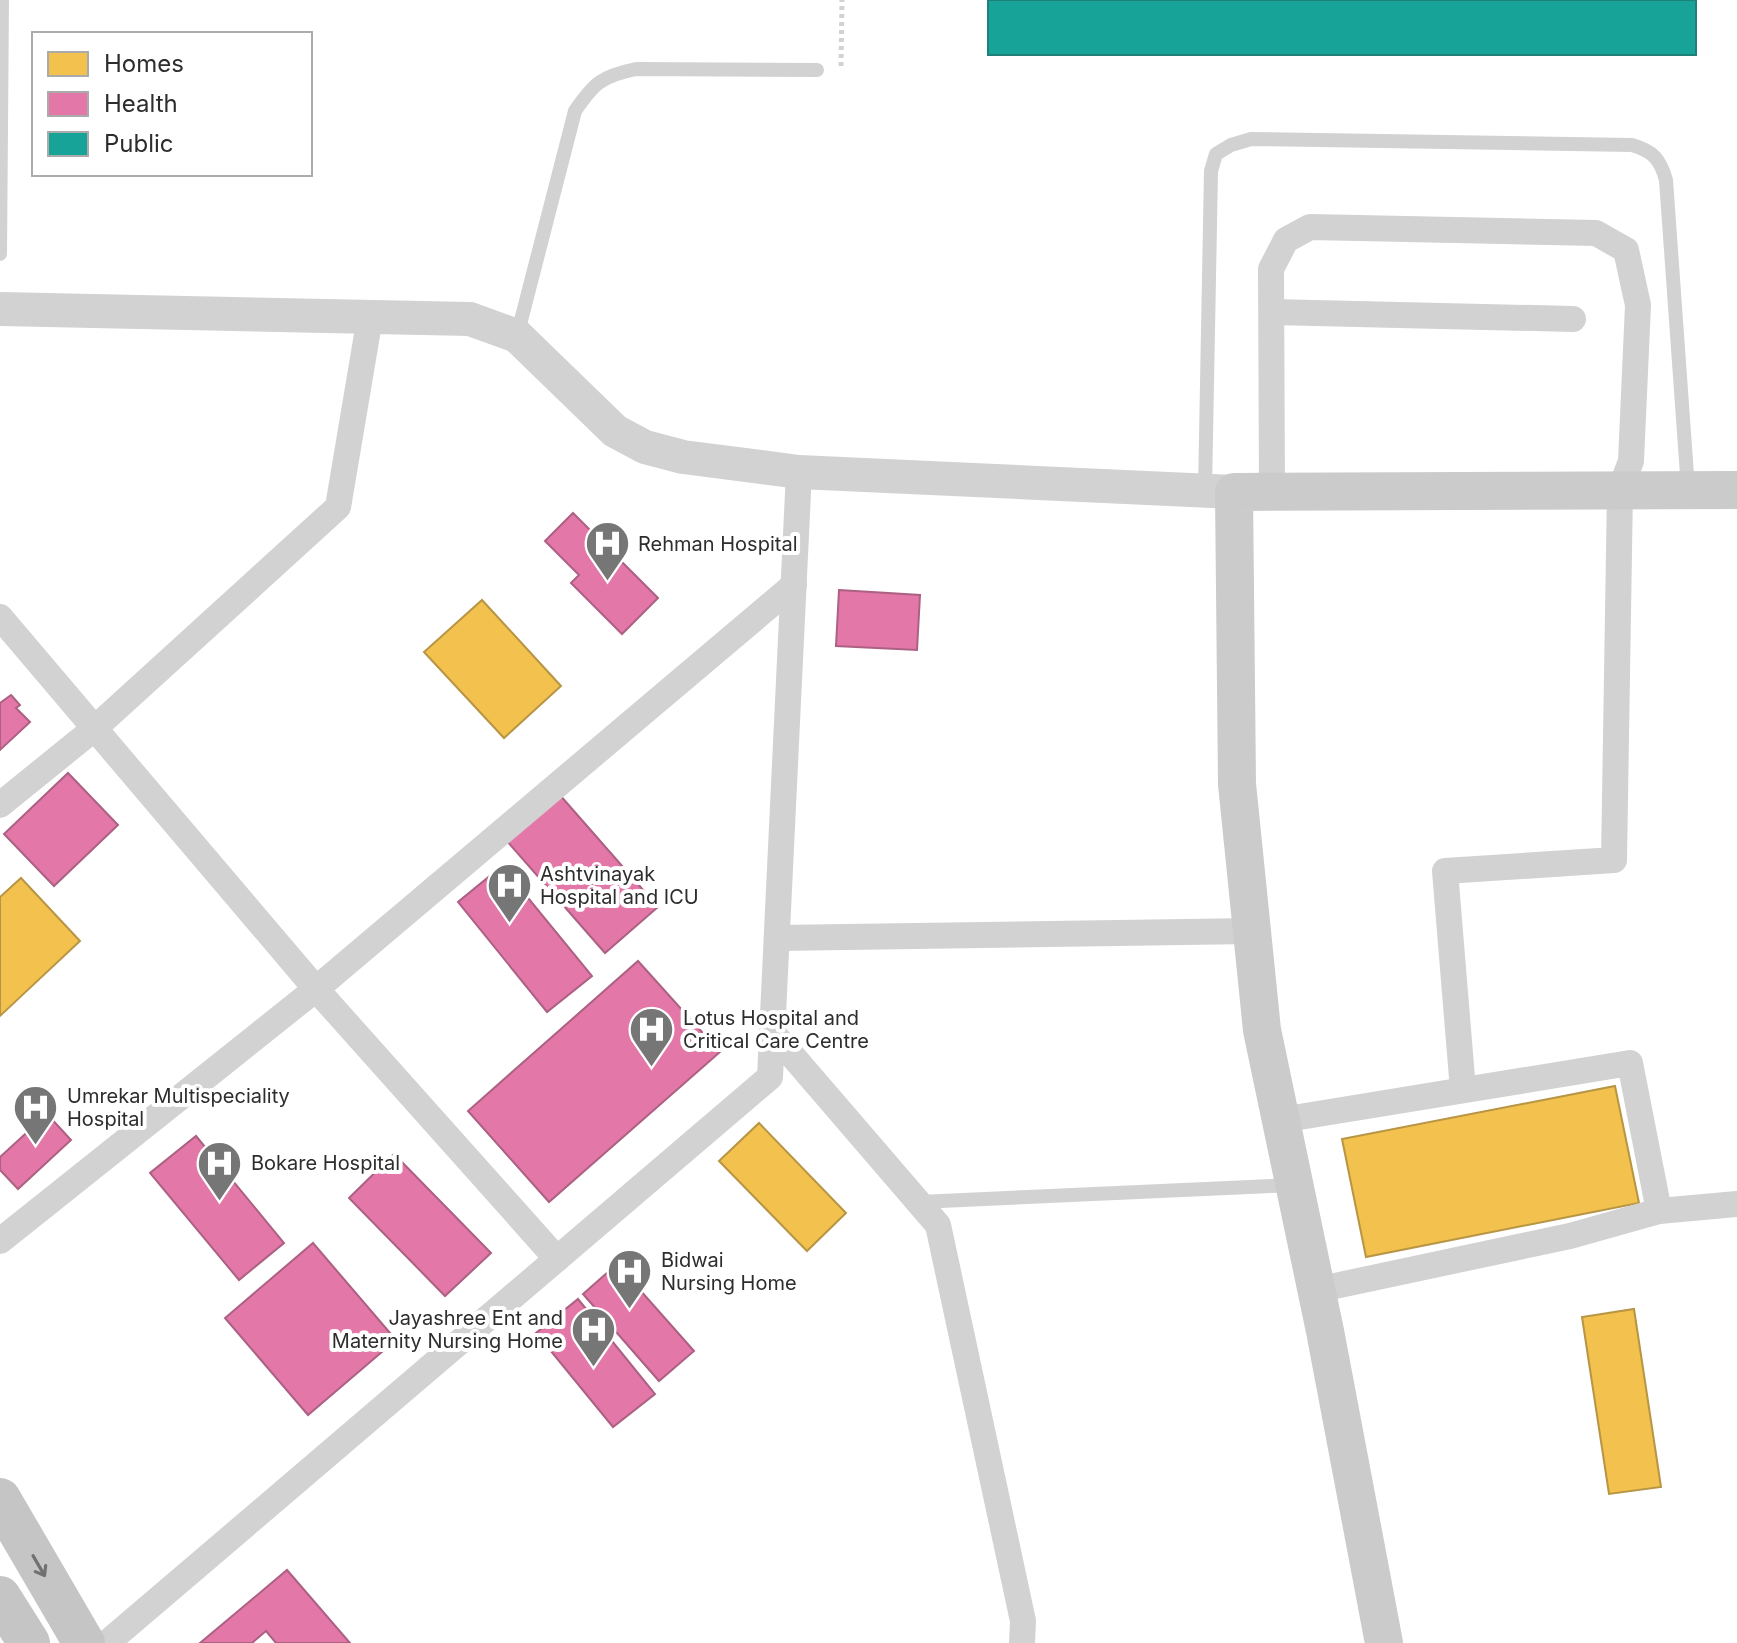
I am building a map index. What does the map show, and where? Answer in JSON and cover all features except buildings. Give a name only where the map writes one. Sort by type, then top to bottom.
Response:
[{"type":"main road","points":[[1384,1643],[1262,1030],[1237,784],[1219,491],[1737,490]]},
{"type":"main road","points":[[0,1499],[84,1643]]},
{"type":"main road","points":[[0,1597],[29,1643]]},
{"type":"street","points":[[1272,492],[1271,269],[1286,240],[1310,227],[1596,233],[1626,250],[1638,305],[1631,461],[1620,490],[1614,860],[1445,871],[1463,1090]]},
{"type":"street","points":[[0,309],[470,319],[517,336],[615,431],[645,447],[683,457],[799,472],[1219,491]]},
{"type":"street","points":[[1272,312],[1573,319]]},
{"type":"street","points":[[0,805],[95,728],[338,507],[370,317]]},
{"type":"street","points":[[107,1643],[770,1077],[799,472]]},
{"type":"street","points":[[0,1241],[316,989],[794,585]]},
{"type":"street","points":[[0,617],[316,989],[557,1259]]},
{"type":"street","points":[[777,938],[1252,931]]},
{"type":"street","points":[[772,1032],[938,1225],[1023,1621],[1022,1643]]},
{"type":"street","points":[[1281,1120],[1630,1063],[1659,1211]]},
{"type":"street","points":[[1316,1290],[1570,1236],[1659,1211],[1737,1204]]},
{"type":"lane","points":[[0,254],[2,0]]},
{"type":"lane","points":[[517,336],[575,111],[592,87],[614,74],[636,69],[817,70]]},
{"type":"lane","points":[[1219,491],[1211,171],[1216,154],[1251,139],[1632,145],[1651,151],[1662,165],[1666,180],[1688,490]]},
{"type":"lane","points":[[918,1202],[1294,1185]]},
{"type":"path","points":[[841,69],[842,0]]},
{"type":"place","name":"Rehman Hospital","points":[[607,583]]},
{"type":"place","name":"Ashtvinayak Hospital and ICU","points":[[509,924]]},
{"type":"place","name":"Lotus Hospital and Critical Care Centre","points":[[652,1069]]},
{"type":"place","name":"Umrekar Multispeciality Hospital","points":[[36,1146]]},
{"type":"place","name":"Bokare Hospital","points":[[220,1202]]},
{"type":"place","name":"Bidwai Nursing Home","points":[[630,1310]]},
{"type":"place","name":"Jayashree Ent and Maternity Nursing Home","points":[[594,1369]]}]
